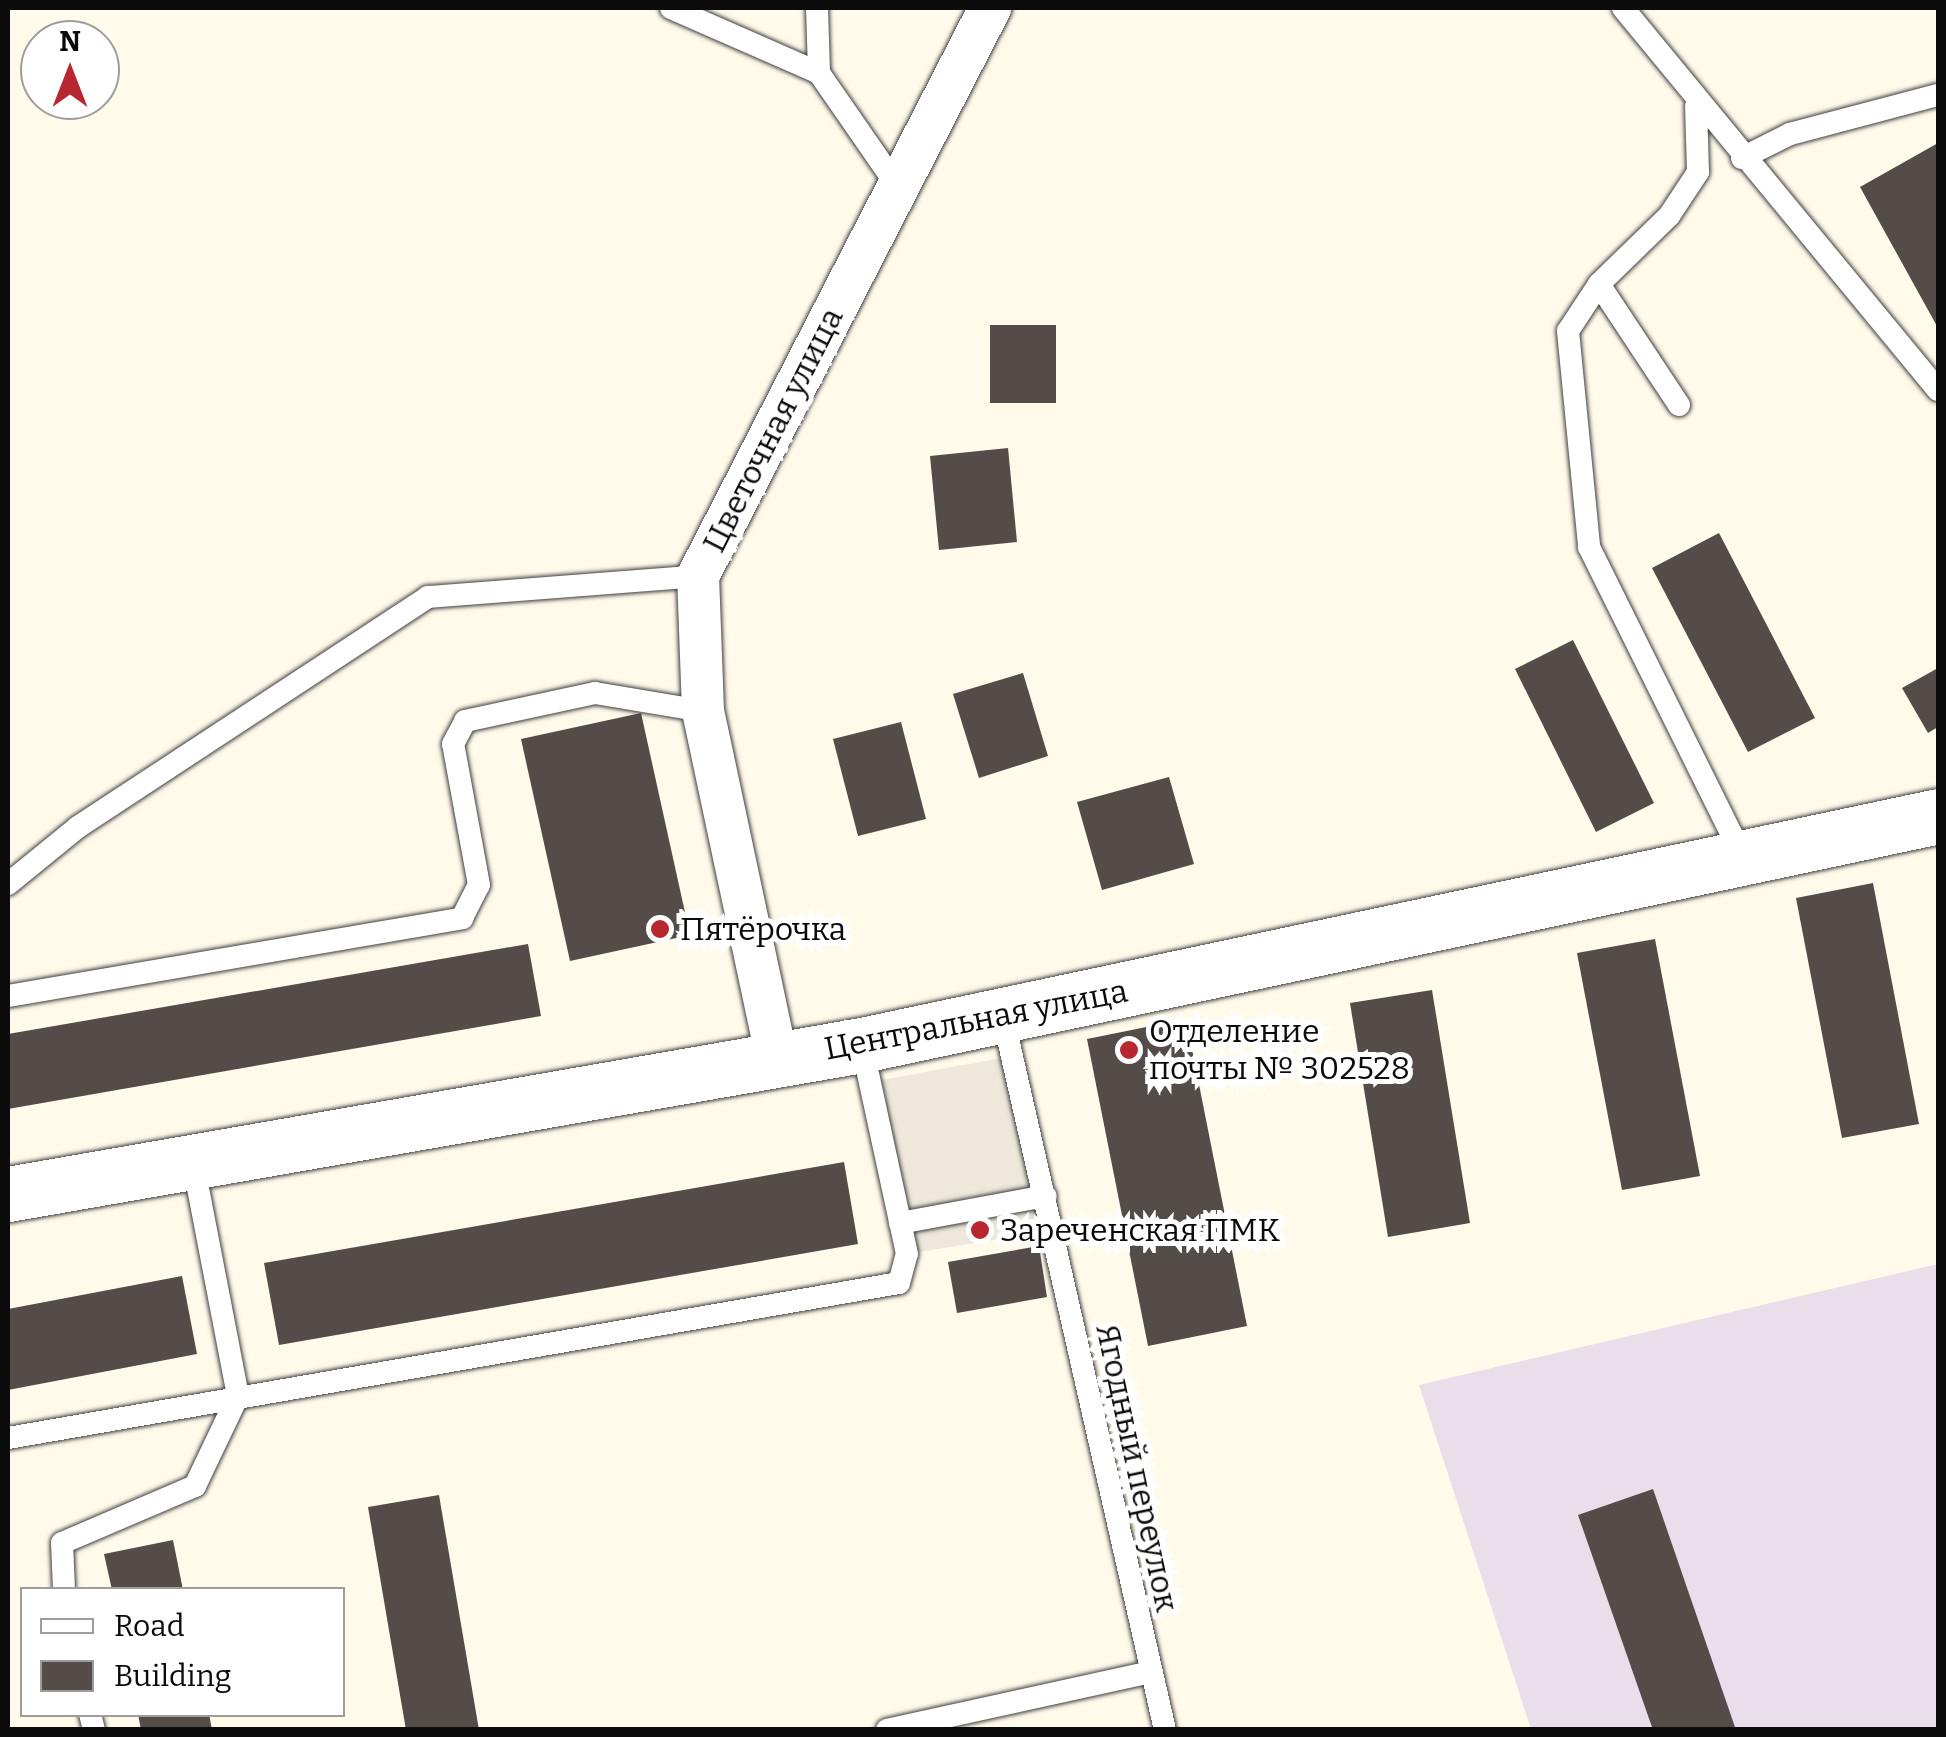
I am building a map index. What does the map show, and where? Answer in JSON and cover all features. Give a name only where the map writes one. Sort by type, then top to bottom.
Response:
[{"type":"street","name":"Цветочная улица","points":[[777,1059],[703,711],[698,576],[990,8]]},
{"type":"street","name":"Центральная улица","points":[[8,1194],[862,1045],[1938,816]]},
{"type":"lane","points":[[671,8],[819,73],[898,188]]},
{"type":"lane","points":[[818,8],[819,73]]},
{"type":"lane","points":[[1623,8],[1696,106],[1938,390]]},
{"type":"lane","points":[[1742,158],[1790,134],[1938,94]]},
{"type":"lane","points":[[1696,106],[1698,172],[1669,216],[1599,284],[1568,331],[1590,546],[1744,859]]},
{"type":"lane","points":[[1599,284],[1679,405]]},
{"type":"lane","points":[[8,884],[78,827],[428,598],[698,576]]},
{"type":"lane","points":[[8,996],[462,918],[479,885],[453,744],[465,721],[595,693],[703,711]]},
{"type":"lane","name":"Ягодный переулок","points":[[1002,1017],[1046,1196],[1146,1673],[1165,1730]]},
{"type":"lane","points":[[8,1438],[899,1283],[907,1254],[862,1045]]},
{"type":"lane","points":[[64,1587],[62,1543],[195,1486],[238,1396],[193,1163]]},
{"type":"lane","points":[[900,1222],[1046,1196]]},
{"type":"lane","points":[[887,1730],[1146,1673]]},
{"type":"shaded area","points":[[1012,1056],[1054,1230],[907,1254],[871,1082]]},
{"type":"shaded area","points":[[1938,1264],[1938,1729],[1531,1729],[1419,1385]]},
{"type":"building","points":[[1938,143],[1938,328],[1860,187]]},
{"type":"building","points":[[990,325],[1056,325],[1056,403],[990,403]]},
{"type":"building","points":[[1008,448],[1017,542],[939,550],[930,456]]},
{"type":"building","points":[[1719,533],[1815,718],[1748,752],[1652,568]]},
{"type":"building","points":[[1573,640],[1654,803],[1596,832],[1515,669]]},
{"type":"building","points":[[1938,668],[1938,727],[1928,733],[1902,688]]},
{"type":"building","points":[[1023,673],[1048,756],[979,778],[953,694]]},
{"type":"building","points":[[641,713],[690,935],[570,961],[521,739]]},
{"type":"building","points":[[901,722],[926,819],[858,836],[833,739]]},
{"type":"building","points":[[1169,777],[1194,864],[1102,890],[1077,802]]},
{"type":"building","points":[[1873,883],[1919,1124],[1842,1138],[1796,898]]},
{"type":"building","points":[[1655,939],[1700,1176],[1622,1190],[1577,953]]},
{"type":"building","points":[[528,944],[541,1016],[8,1109],[8,1034]]},
{"type":"building","points":[[1432,990],[1470,1223],[1388,1237],[1350,1003]]},
{"type":"building","points":[[1186,1019],[1247,1326],[1148,1346],[1087,1039]]},
{"type":"building","points":[[844,1162],[858,1244],[279,1345],[264,1263]]},
{"type":"building","points":[[1039,1246],[1047,1297],[957,1313],[948,1262]]},
{"type":"building","points":[[182,1276],[197,1354],[8,1390],[8,1309]]},
{"type":"building","points":[[1653,1489],[1736,1730],[1653,1730],[1578,1515]]},
{"type":"building","points":[[439,1495],[479,1730],[406,1730],[368,1507]]},
{"type":"building","points":[[173,1540],[182,1587],[111,1587],[104,1554]]},
{"type":"building","points":[[139,1717],[210,1717],[212,1730],[141,1730]]},
{"type":"place","name":"Пятёрочка","points":[[660,929]]},
{"type":"place","name":"Отделение почты № 302528","points":[[1129,1050]]},
{"type":"place","name":"Зареченская ПМК","points":[[980,1230]]}]
